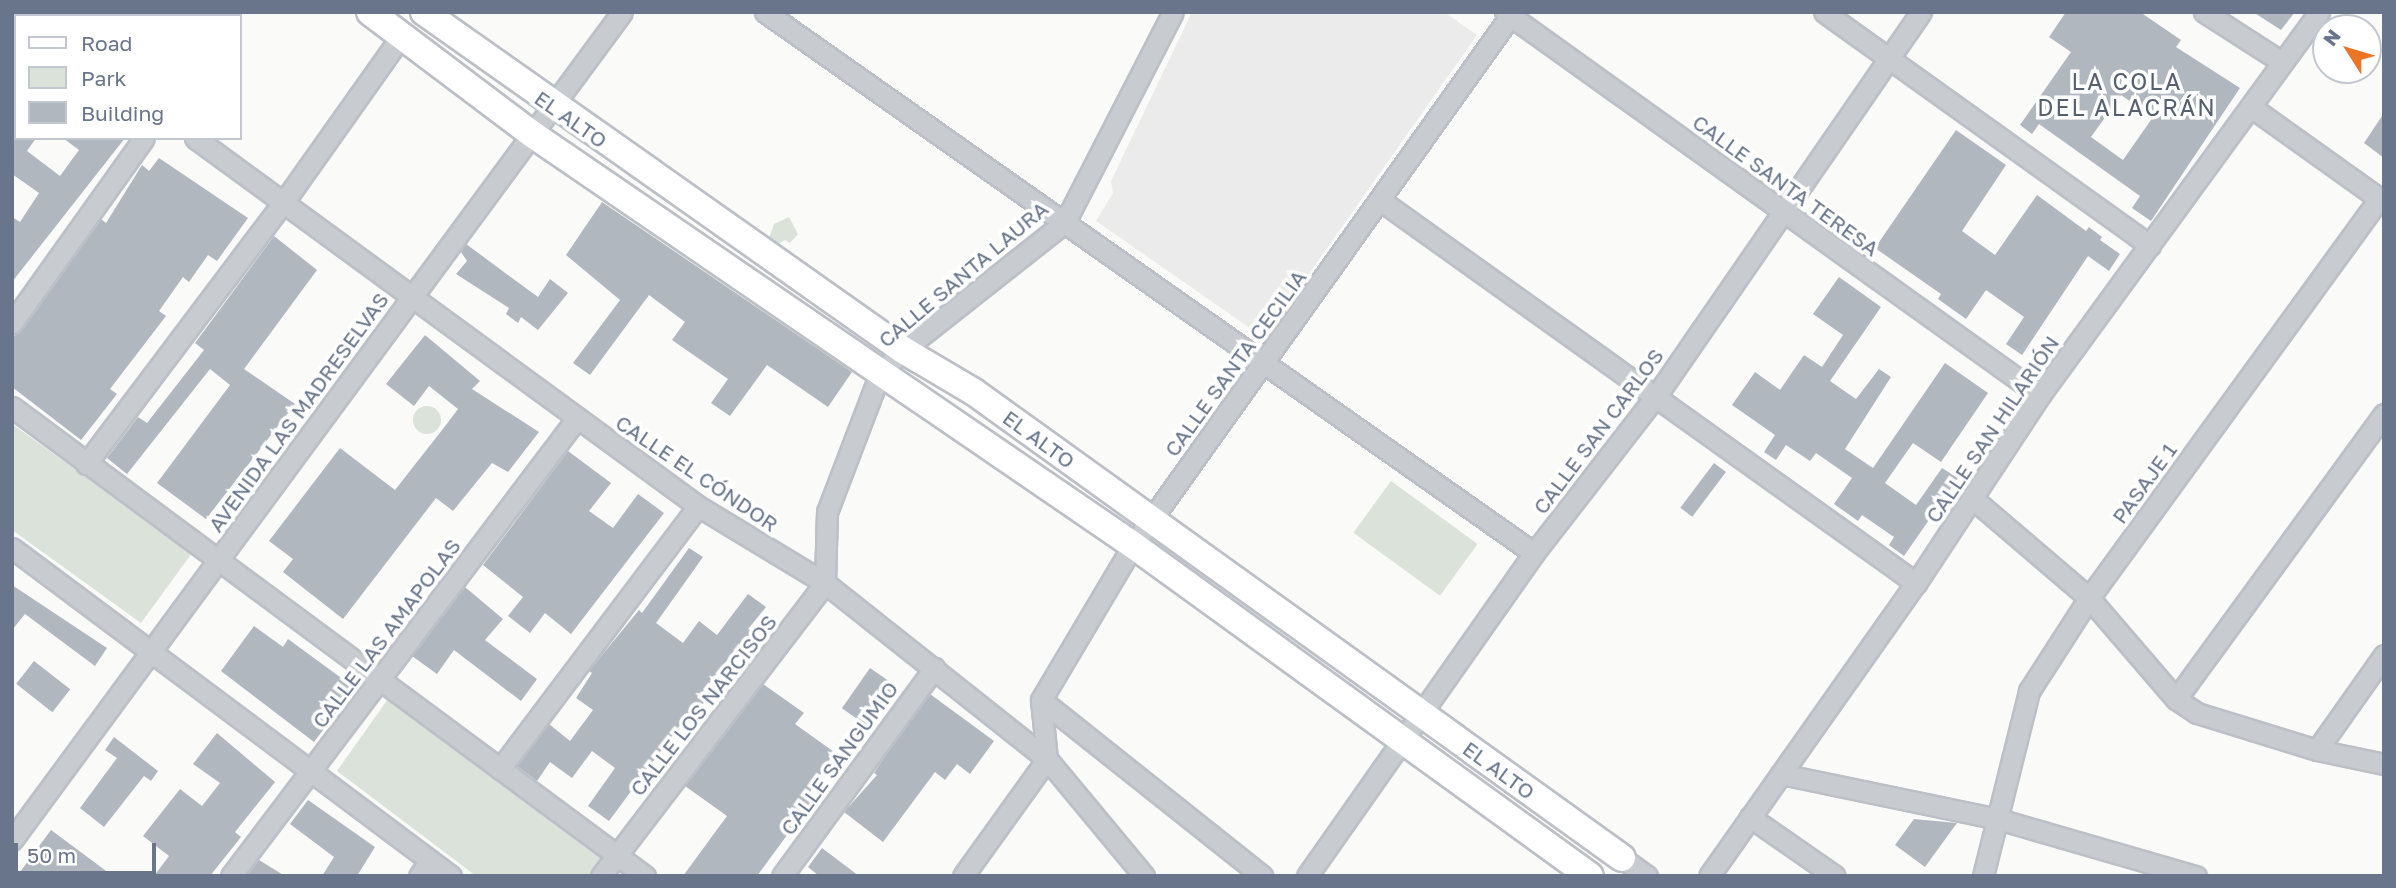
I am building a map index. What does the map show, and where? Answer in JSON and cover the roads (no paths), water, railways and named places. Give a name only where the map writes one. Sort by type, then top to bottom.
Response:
[{"type":"street","name":"EL ALTO","points":[[370,12],[532,134],[1133,545],[1590,876]]},
{"type":"street","name":"EL ALTO","points":[[424,12],[552,106],[903,349],[974,392],[1647,876]]},
{"type":"street","name":"AVENIDA LAS MADRESELVAS","points":[[12,840],[622,12]]},
{"type":"street","points":[[765,12],[1534,553]]},
{"type":"street","name":"CALLE SANTA LAURA","points":[[825,583],[827,512],[880,373],[903,349],[1065,222],[1173,12]]},
{"type":"street","points":[[1824,12],[2150,245]]},
{"type":"street","name":"CALLE SAN CARLOS","points":[[1307,876],[1534,553],[1656,396],[1921,12]]},
{"type":"street","points":[[2204,12],[2282,62]]},
{"type":"street","name":"CALLE SAN HILARIÓN","points":[[1709,876],[1916,583],[2040,395],[2319,12]]},
{"type":"street","name":"CALLE SANTA CECILIA","points":[[1041,700],[1133,545],[1380,200],[1509,14]]},
{"type":"street","name":"CALLE SANTA TERESA","points":[[1509,14],[2040,395]]},
{"type":"street","points":[[86,464],[283,203],[402,35]]},
{"type":"street","points":[[2251,107],[2381,200]]},
{"type":"street","points":[[12,323],[143,140]]},
{"type":"street","name":"CALLE EL CÓNDOR","points":[[198,140],[698,506],[825,583],[1046,759],[1144,876]]},
{"type":"street","points":[[1380,200],[1916,583]]},
{"type":"street","name":"PASAJE 1","points":[[1983,876],[2029,691],[2089,598],[2381,200]]},
{"type":"street","points":[[12,407],[645,876]]},
{"type":"street","points":[[2176,699],[2384,414]]},
{"type":"street","name":"CALLE LAS AMAPOLAS","points":[[231,876],[577,418]]},
{"type":"street","points":[[1972,498],[2089,598],[2176,699],[2197,713],[2317,750],[2384,764]]},
{"type":"street","points":[[500,769],[698,506]]},
{"type":"street","points":[[15,556],[151,652],[310,771],[425,868],[451,876]]},
{"type":"street","name":"CALLE LOS NARCISOS","points":[[601,876],[825,583]]},
{"type":"street","points":[[2317,750],[2384,654]]},
{"type":"street","name":"CALLE SANGUMIO","points":[[782,876],[934,668]]},
{"type":"street","points":[[963,876],[1046,759],[1041,700]]},
{"type":"street","points":[[1041,700],[1262,876]]},
{"type":"street","points":[[1781,774],[1998,819],[2196,876]]},
{"type":"street","points":[[1750,817],[1835,876]]},
{"type":"district","name":"LA COLA DEL ALACRÁN","points":[[2127,94]]}]
